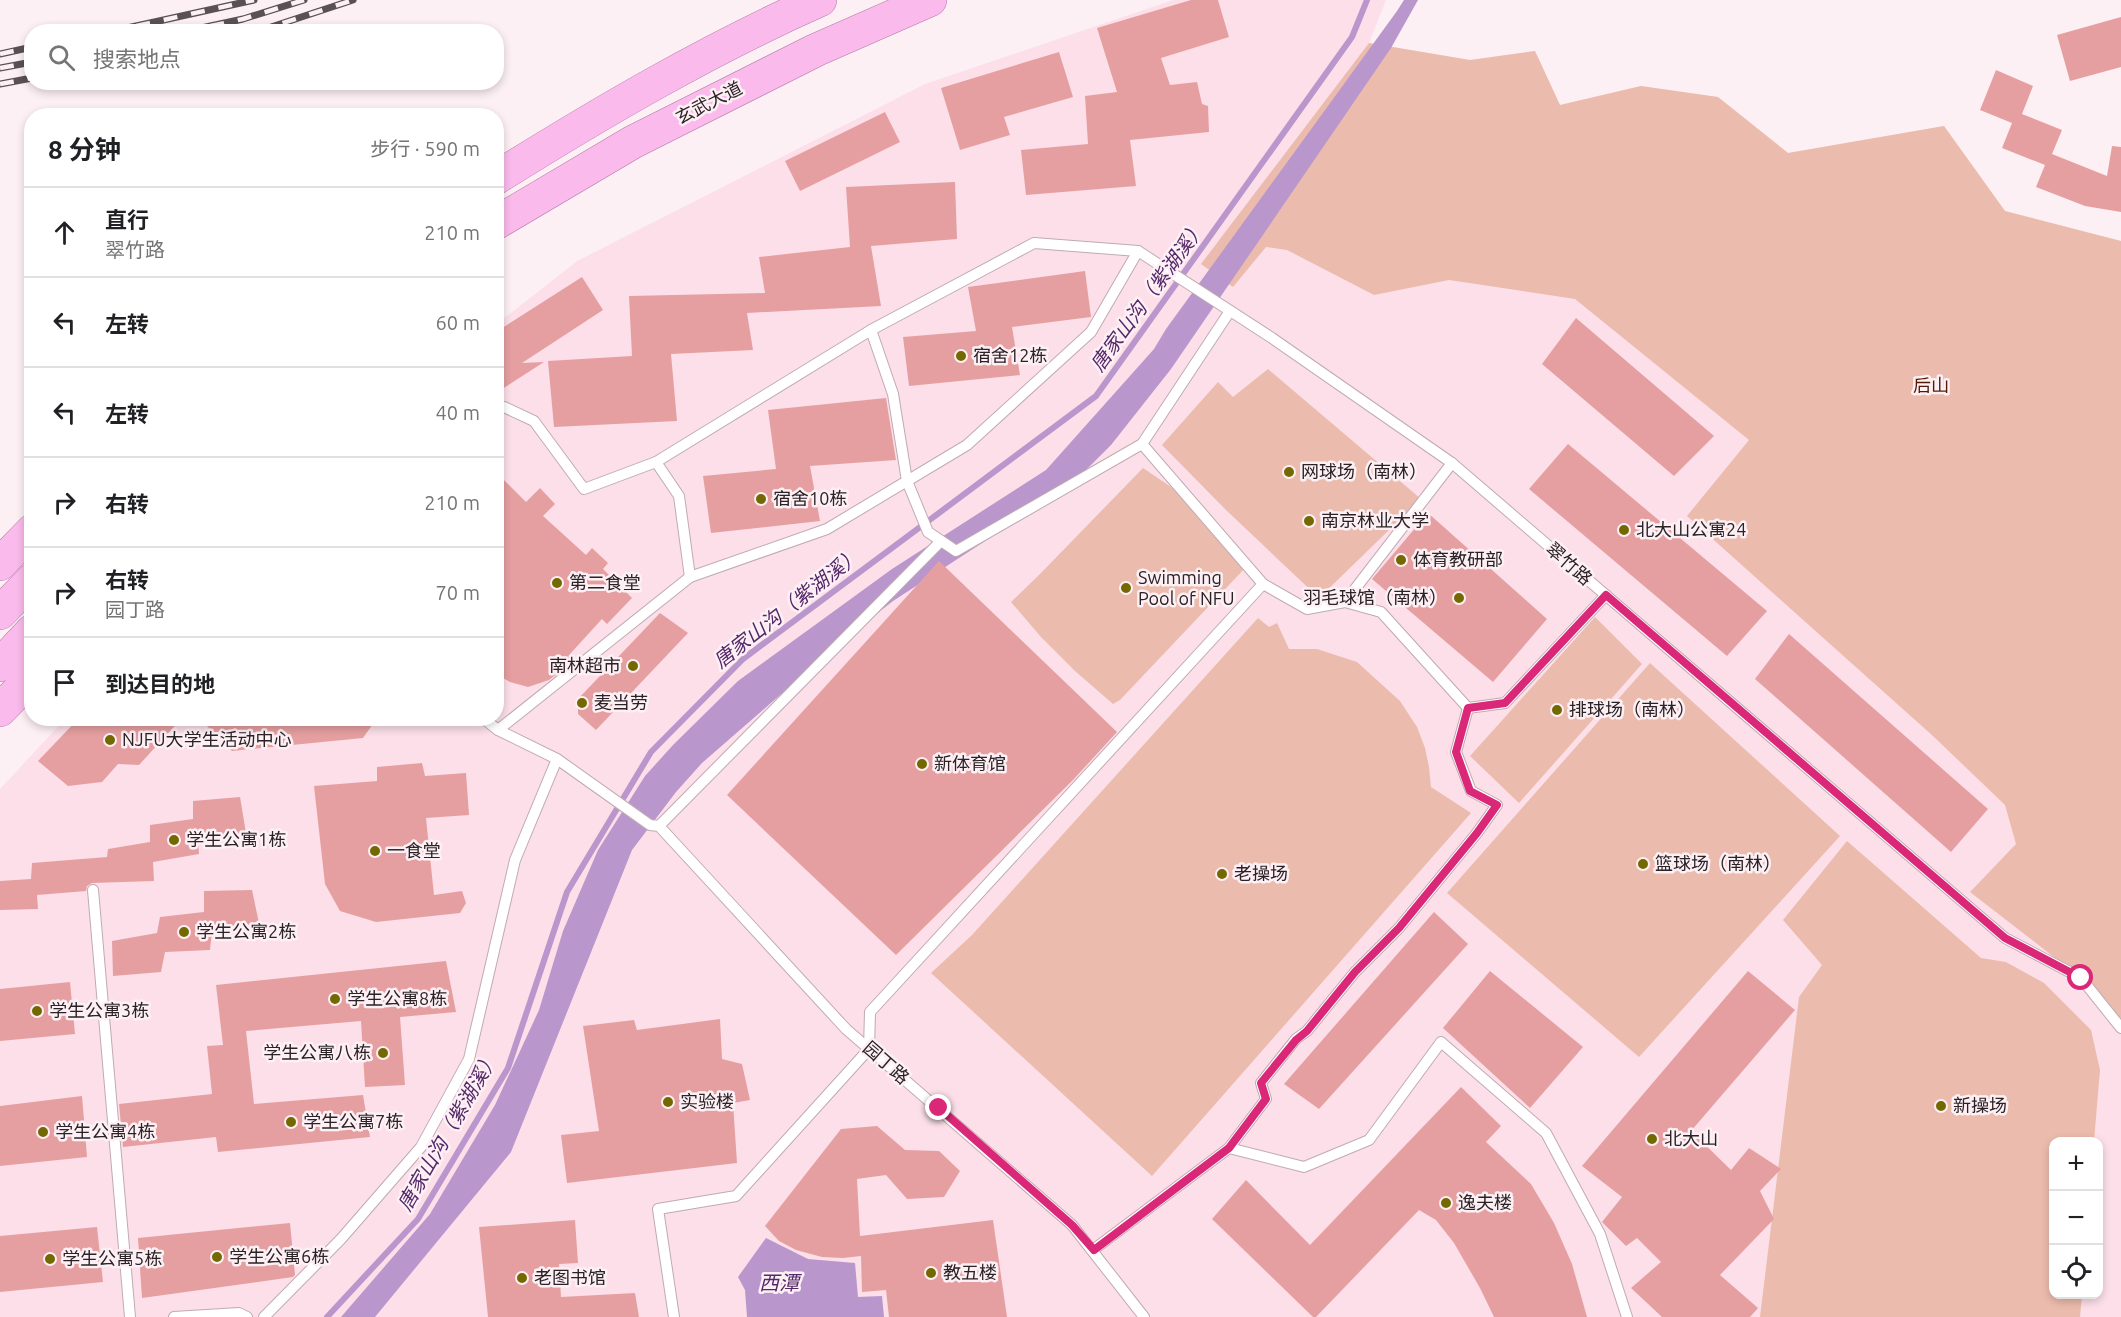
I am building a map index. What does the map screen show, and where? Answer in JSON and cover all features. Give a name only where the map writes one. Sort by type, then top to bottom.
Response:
[{"type":"highway","points":[[504,173],[584,123],[774,20],[820,0]]},
{"type":"highway","name":"玄武大道","points":[[504,218],[633,142],[816,50],[930,0]]},
{"type":"highway","points":[[0,564],[24,539]]},
{"type":"highway","points":[[0,613],[24,588]]},
{"type":"highway","points":[[0,665],[24,640]]},
{"type":"highway","points":[[0,710],[24,685]]},
{"type":"lane","points":[[504,407],[534,421],[584,489],[656,462],[871,330],[1034,243],[1138,251],[1091,332],[967,445],[826,529],[690,577],[504,725]]},
{"type":"lane","name":"翠竹路","points":[[1138,251],[1272,338],[1452,463],[2005,938],[2081,978],[2121,1028]]},
{"type":"lane","points":[[871,330],[893,394],[907,481],[928,532],[956,551],[1142,444],[1230,311]]},
{"type":"lane","points":[[1142,444],[1263,584],[1307,609],[1345,602],[1381,612],[1468,708]]},
{"type":"lane","points":[[656,462],[679,496],[690,577]]},
{"type":"lane","points":[[1345,602],[1452,463]]},
{"type":"lane","points":[[658,826],[941,541]]},
{"type":"lane","points":[[675,1317],[658,1209],[736,1196],[869,1049],[870,1012],[1263,584]]},
{"type":"lane","points":[[1468,708],[1505,703],[1606,595]]},
{"type":"lane","points":[[1094,1250],[1229,1148],[1266,1099],[1261,1083],[1355,972],[1399,928],[1477,833],[1497,805],[1470,791],[1456,752],[1468,708]]},
{"type":"lane","name":"园丁路","points":[[493,726],[557,759],[650,825],[658,826],[846,1029],[1072,1225],[1094,1250],[1144,1317]]},
{"type":"lane","points":[[498,730],[503,726]]},
{"type":"lane","points":[[264,1317],[341,1239],[421,1147],[469,1059],[514,860],[557,759]]},
{"type":"lane","points":[[93,890],[130,1317]]},
{"type":"lane","points":[[1229,1148],[1304,1167],[1369,1140],[1441,1042],[1546,1133],[1600,1234],[1628,1317]]},
{"type":"lane","points":[[174,1317],[239,1313],[247,1317]]},
{"type":"shaded area","name":"南京林业大学","points":[[1173,0],[1386,0],[1369,43],[1470,60],[1535,51],[1560,105],[1641,86],[1718,97],[1788,153],[1944,126],[2005,211],[2121,241],[2121,1317],[0,1317],[0,789],[58,726],[504,726],[504,318],[577,261],[925,84]]},
{"type":"green space","name":"后山","points":[[1369,43],[1470,60],[1535,51],[1560,105],[1641,86],[1718,97],[1788,153],[1944,126],[2005,211],[2121,241],[2121,1028],[2081,978],[1970,892],[2016,844],[2005,805],[1933,736],[1687,516],[1749,440],[1575,299],[1449,280],[1374,295],[1287,250],[1266,247],[1233,287],[1201,264]]},
{"type":"green space","name":"网球场（南林）","points":[[1268,369],[1421,499],[1319,598],[1226,510],[1162,445],[1218,382],[1233,397]]},
{"type":"green space","name":"Swimming Pool of NFU","points":[[1143,468],[1171,487],[1201,514],[1246,567],[1120,700],[1113,704],[1041,637],[1011,602]]},
{"type":"green space","name":"排球场（南林）","points":[[1595,617],[1642,664],[1519,803],[1470,756]]},
{"type":"green space","name":"老操场","points":[[1258,618],[1269,627],[1277,623],[1289,649],[1317,649],[1357,662],[1400,701],[1417,727],[1425,748],[1431,787],[1471,813],[1152,1176],[931,973],[972,935]]},
{"type":"green space","name":"篮球场（南林）","points":[[1650,663],[1840,836],[1639,1057],[1447,893]]},
{"type":"green space","name":"新操场","points":[[1847,841],[1981,958],[2006,962],[2044,983],[2091,1030],[2100,1070],[2094,1137],[2049,1137],[2049,1299],[2082,1299],[2080,1317],[1760,1317],[1799,997],[1822,965],[1783,920]]},
{"type":"water","points":[[1404,0],[1418,0],[1391,48],[1171,369],[1111,445],[1061,495],[1002,530],[893,601],[843,640],[702,763],[676,792],[632,850],[511,1152],[375,1317],[341,1317],[430,1214],[495,1105],[539,1010],[563,931],[598,850],[645,776],[738,681],[892,569],[1046,470],[1154,349],[1166,329]]},
{"type":"water","name":"西潭","points":[[766,1238],[808,1259],[855,1263],[858,1297],[882,1296],[884,1317],[747,1317],[745,1290],[738,1277]]},
{"type":"building","points":[[1191,0],[1218,0],[1229,37],[1161,58],[1170,85],[1197,82],[1202,104],[1208,106],[1209,132],[1130,140],[1136,186],[1026,195],[1021,150],[1088,144],[1085,96],[1117,92],[1097,28]]},
{"type":"building","points":[[2121,17],[2121,67],[2070,81],[2057,35]]},
{"type":"building","points":[[1059,52],[1073,97],[1004,117],[1010,135],[960,150],[941,88]]},
{"type":"building","points":[[1996,70],[2033,86],[2022,114],[2062,130],[2052,154],[2107,176],[2112,146],[2121,147],[2121,212],[2085,206],[2036,187],[2045,165],[2002,148],[2012,123],[1980,110]]},
{"type":"building","points":[[885,112],[900,142],[800,191],[785,161]]},
{"type":"building","points":[[955,182],[957,239],[871,246],[881,306],[747,313],[753,350],[671,354],[677,421],[554,427],[548,361],[632,356],[629,296],[765,293],[759,257],[850,247],[846,187]]},
{"type":"building","points":[[1085,271],[1091,317],[1012,327],[1020,375],[909,386],[903,337],[976,331],[968,287]]},
{"type":"building","points":[[582,277],[603,310],[522,363],[544,362],[504,388],[504,327]]},
{"type":"building","name":"北大山公寓24","points":[[1576,318],[1714,436],[1674,476],[1542,364]]},
{"type":"building","points":[[886,398],[896,460],[810,466],[820,521],[711,533],[703,476],[776,469],[768,410]]},
{"type":"building","name":"北大山公寓24","points":[[1568,444],[1767,611],[1727,656],[1529,489]]},
{"type":"building","name":"第二食堂","points":[[504,480],[526,502],[540,488],[555,504],[543,516],[586,555],[592,548],[608,563],[603,569],[632,598],[607,624],[602,619],[570,654],[566,667],[549,680],[528,687],[504,679]]},
{"type":"building","name":"羽毛球馆（南林）","points":[[1428,513],[1547,619],[1493,682],[1372,579]]},
{"type":"building","name":"新体育馆","points":[[939,561],[1117,732],[1073,780],[896,955],[727,795]]},
{"type":"building","name":"南林超市","points":[[660,613],[688,633],[596,730],[578,714],[578,699]]},
{"type":"building","points":[[1789,634],[1988,809],[1951,852],[1755,679]]},
{"type":"building","name":"NJFU大学生活动中心","points":[[71,726],[175,726],[139,765],[118,764],[102,782],[68,786],[38,761]]},
{"type":"building","name":"NJFU大学生活动中心","points":[[207,726],[371,726],[363,738],[232,751]]},
{"type":"building","name":"一食堂","points":[[422,763],[425,776],[466,773],[469,815],[426,818],[434,895],[462,891],[466,903],[460,913],[376,922],[340,911],[325,884],[314,786],[377,781],[377,767]]},
{"type":"building","name":"学生公寓1栋","points":[[240,797],[246,833],[198,838],[199,854],[153,862],[154,881],[92,883],[87,886],[86,891],[37,895],[38,909],[0,910],[0,881],[31,879],[32,863],[107,857],[108,849],[150,842],[150,825],[193,819],[193,801]]},
{"type":"building","name":"学生公寓2栋","points":[[252,890],[259,923],[212,931],[210,950],[165,952],[161,972],[113,976],[112,941],[157,933],[160,917],[204,912],[204,891]]},
{"type":"building","points":[[1434,912],[1468,944],[1319,1109],[1284,1084]]},
{"type":"building","points":[[446,961],[456,1012],[400,1017],[405,1085],[365,1087],[361,1021],[246,1031],[254,1104],[363,1095],[370,1137],[218,1152],[216,1137],[123,1147],[119,1104],[212,1094],[207,1046],[223,1045],[216,985]]},
{"type":"building","points":[[1490,971],[1583,1047],[1530,1108],[1443,1028]]},
{"type":"building","name":"北大山","points":[[1748,971],[1795,1010],[1691,1131],[1731,1170],[1749,1148],[1781,1169],[1760,1191],[1774,1219],[1720,1275],[1758,1308],[1750,1317],[1662,1317],[1631,1288],[1661,1262],[1637,1238],[1626,1246],[1602,1222],[1622,1197],[1582,1166]]},
{"type":"building","name":"学生公寓3栋","points":[[70,982],[75,1034],[0,1041],[0,989]]},
{"type":"building","name":"实验楼","points":[[720,1019],[722,1059],[742,1064],[750,1100],[733,1103],[737,1163],[567,1183],[561,1135],[599,1131],[583,1026],[634,1020],[637,1030]]},
{"type":"building","name":"逸夫楼","points":[[1461,1087],[1501,1126],[1486,1142],[1531,1184],[1554,1223],[1572,1264],[1587,1317],[1494,1317],[1454,1243],[1436,1220],[1419,1210],[1316,1317],[1313,1317],[1212,1219],[1246,1180],[1310,1245]]},
{"type":"building","name":"学生公寓4栋","points":[[82,1096],[87,1157],[0,1166],[0,1106]]},
{"type":"building","points":[[877,1126],[905,1150],[939,1151],[960,1171],[944,1197],[907,1199],[886,1175],[857,1179],[860,1236],[993,1220],[1007,1317],[889,1317],[886,1290],[862,1292],[861,1256],[822,1257],[796,1250],[779,1241],[765,1226],[841,1129]]},
{"type":"building","name":"老图书馆","points":[[575,1220],[578,1263],[559,1264],[561,1297],[635,1293],[639,1317],[488,1317],[479,1227]]},
{"type":"building","name":"学生公寓6栋","points":[[290,1223],[295,1275],[293,1277],[142,1298],[138,1238]]},
{"type":"building","name":"学生公寓5栋","points":[[97,1227],[103,1282],[0,1292],[0,1236]]},
{"type":"waterway","name":"唐家山沟（紫湖溪）","points":[[327,1317],[418,1219],[508,1068],[567,892],[651,752],[743,659],[1096,396],[1352,37],[1367,0]]},
{"type":"railway","points":[[145,24],[254,0]]},
{"type":"railway","points":[[220,24],[304,0]]},
{"type":"railway","points":[[280,24],[353,0]]},
{"type":"railway","points":[[0,54],[24,49]]},
{"type":"railway","points":[[0,68],[24,64]]},
{"type":"railway","points":[[0,84],[24,80]]},
{"type":"place","name":"宿舍12栋","points":[[961,356]]},
{"type":"place","name":"网球场（南林）","points":[[1289,472]]},
{"type":"place","name":"宿舍10栋","points":[[761,499]]},
{"type":"place","name":"南京林业大学","points":[[1309,521]]},
{"type":"place","name":"北大山公寓24","points":[[1624,530]]},
{"type":"place","name":"体育教研部","points":[[1401,560]]},
{"type":"place","name":"第二食堂","points":[[557,583]]},
{"type":"place","name":"Swimming Pool of NFU","points":[[1126,588]]},
{"type":"place","name":"羽毛球馆（南林）","points":[[1459,598]]},
{"type":"place","name":"南林超市","points":[[633,666]]},
{"type":"place","name":"麦当劳","points":[[582,703]]},
{"type":"place","name":"排球场（南林）","points":[[1557,710]]},
{"type":"place","name":"NJFU大学生活动中心","points":[[110,740]]},
{"type":"place","name":"新体育馆","points":[[922,764]]},
{"type":"place","name":"学生公寓1栋","points":[[174,840]]},
{"type":"place","name":"一食堂","points":[[375,851]]},
{"type":"place","name":"篮球场（南林）","points":[[1643,864]]},
{"type":"place","name":"老操场","points":[[1222,874]]},
{"type":"place","name":"学生公寓2栋","points":[[184,932]]},
{"type":"place","name":"学生公寓8栋","points":[[335,999]]},
{"type":"place","name":"学生公寓3栋","points":[[37,1011]]},
{"type":"place","name":"学生公寓八栋","points":[[383,1053]]},
{"type":"place","name":"实验楼","points":[[668,1102]]},
{"type":"place","name":"新操场","points":[[1941,1106]]},
{"type":"place","name":"学生公寓7栋","points":[[291,1122]]},
{"type":"place","name":"学生公寓4栋","points":[[43,1132]]},
{"type":"place","name":"北大山","points":[[1652,1139]]},
{"type":"place","name":"逸夫楼","points":[[1446,1203]]},
{"type":"place","name":"学生公寓6栋","points":[[217,1257]]},
{"type":"place","name":"学生公寓5栋","points":[[50,1259]]},
{"type":"place","name":"教五楼","points":[[931,1273]]},
{"type":"place","name":"老图书馆","points":[[522,1278]]},
{"type":"route","points":[[939,1108],[1032,1188],[1072,1225],[1094,1250],[1229,1148],[1266,1099],[1261,1083],[1355,972],[1399,928],[1477,833],[1497,805],[1470,791],[1456,752],[1468,708],[1505,703],[1606,595],[2005,938],[2081,978]]}]
